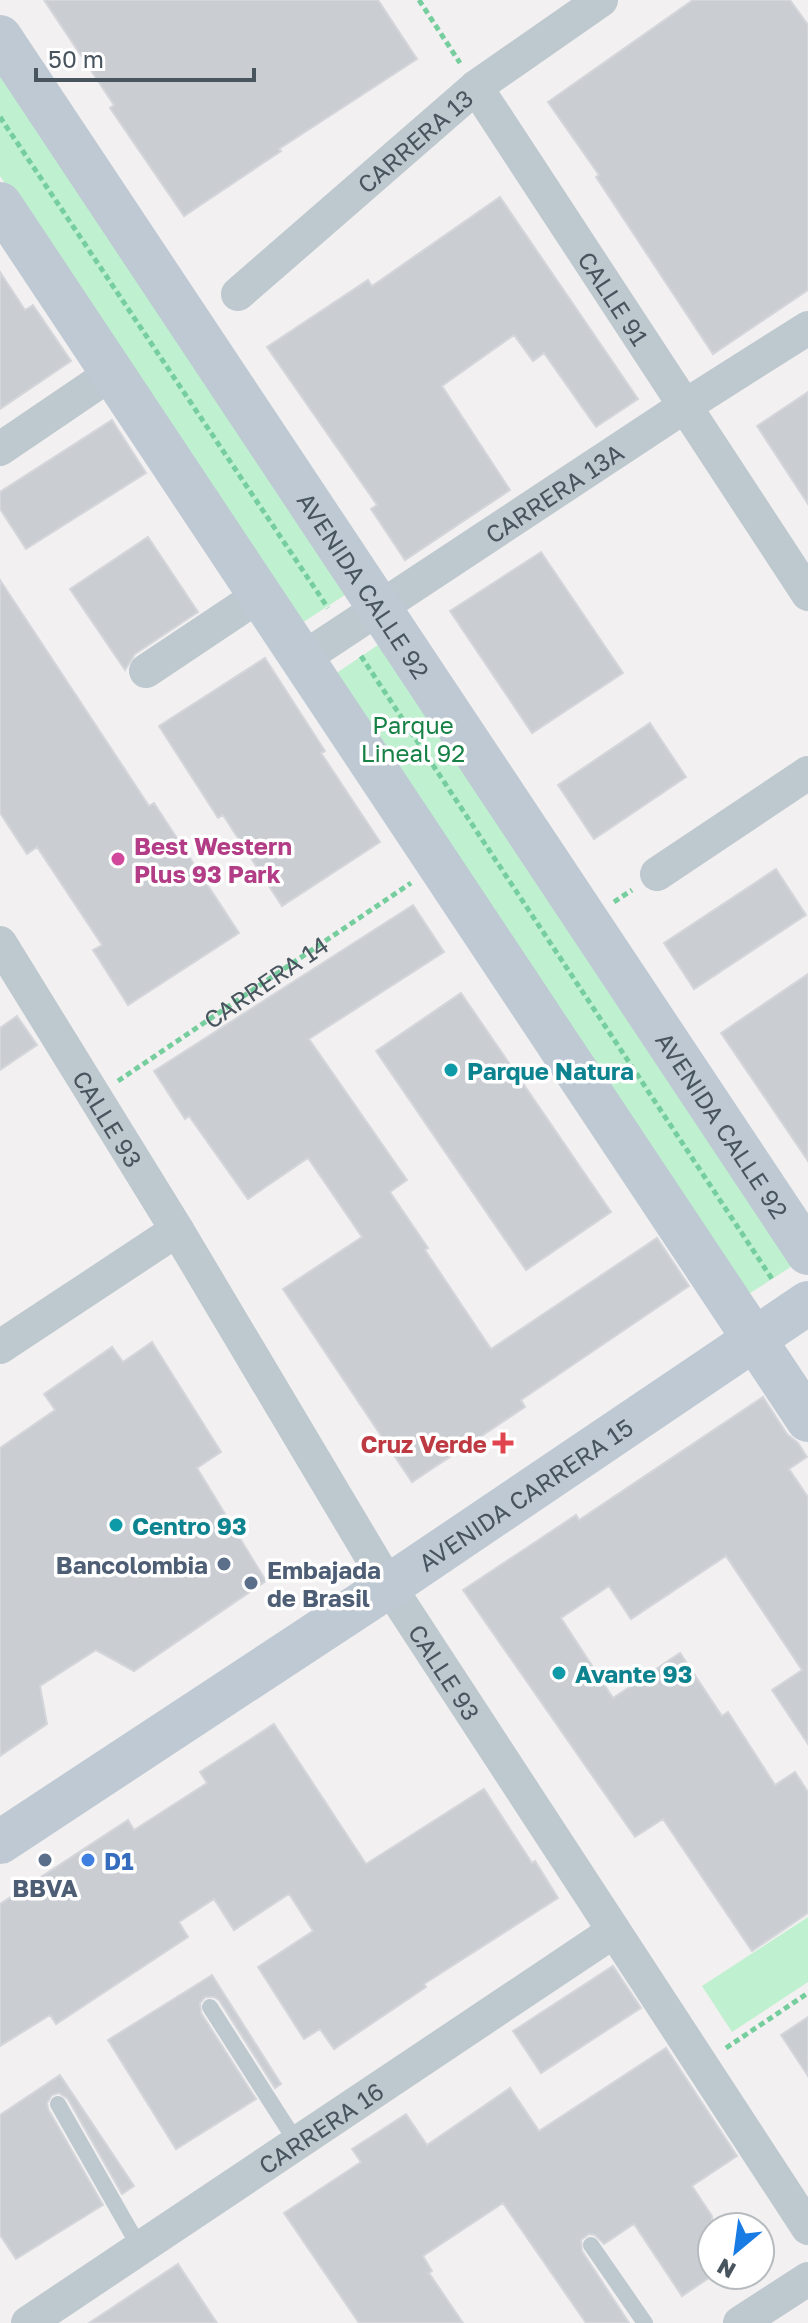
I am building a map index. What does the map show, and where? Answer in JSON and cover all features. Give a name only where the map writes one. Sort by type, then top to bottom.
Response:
[{"type":"main road","name":"AVENIDA CALLE 92","points":[[0,37],[362,619],[587,920],[808,1253]]},
{"type":"main road","points":[[0,204],[808,1420]]},
{"type":"main road","name":"AVENIDA CARRERA 15","points":[[0,1842],[389,1586],[801,1308]]},
{"type":"street","name":"CARRERA 13","points":[[238,294],[476,87],[601,0]]},
{"type":"street","name":"CALLE 91","points":[[476,87],[808,594]]},
{"type":"street","name":"CARRERA 13A","points":[[302,659],[808,328]]},
{"type":"street","points":[[0,449],[112,373]]},
{"type":"street","points":[[146,671],[260,595]]},
{"type":"street","points":[[657,874],[808,773]]},
{"type":"street","name":"CALLE 93","points":[[0,943],[177,1230],[389,1586],[808,2228]]},
{"type":"street","points":[[0,1347],[177,1230]]},
{"type":"street","name":"CARRERA 16","points":[[28,2323],[614,1931]]},
{"type":"street","points":[[740,2323],[808,2279]]},
{"type":"lane","points":[[210,2007],[297,2143]]},
{"type":"lane","points":[[58,2104],[140,2248]]},
{"type":"lane","points":[[591,2245],[645,2323]]},
{"type":"path","points":[[419,0],[476,87]]},
{"type":"path","points":[[0,117],[362,619],[508,879],[801,1308]]},
{"type":"path","name":"CARRERA 14","points":[[93,1097],[439,864]]},
{"type":"path","points":[[587,920],[657,874]]},
{"type":"path","points":[[494,876],[521,886]]},
{"type":"path","points":[[702,2065],[808,1993]]},
{"type":"green space","points":[[0,56],[354,589],[299,625],[0,176]]},
{"type":"green space","name":"Parque Lineal 92","points":[[387,639],[800,1261],[744,1297],[332,676]]},
{"type":"green space","points":[[808,1917],[808,1982],[732,2032],[702,1986]]},
{"type":"building","points":[[44,0],[378,0],[417,59],[279,149],[281,151],[184,216],[110,108],[114,105]]},
{"type":"building","points":[[693,0],[790,0],[808,25],[808,290],[713,354],[596,177],[599,175],[548,102]]},
{"type":"building","points":[[500,197],[638,399],[596,427],[544,353],[533,361],[514,335],[442,386],[510,490],[405,560],[371,509],[377,505],[267,347],[368,280],[372,286]]},
{"type":"building","points":[[0,272],[25,310],[33,305],[71,361],[0,409]]},
{"type":"building","points":[[808,392],[808,504],[757,426]]},
{"type":"building","points":[[112,420],[146,473],[26,549],[0,509],[0,492]]},
{"type":"building","points":[[148,537],[198,612],[135,654],[125,670],[70,589]]},
{"type":"building","points":[[541,552],[623,673],[532,733],[450,611]]},
{"type":"building","points":[[0,580],[149,806],[154,803],[239,933],[128,1005],[93,950],[102,945],[37,847],[27,854],[0,813]]},
{"type":"building","points":[[265,658],[325,751],[321,753],[380,842],[282,906],[223,815],[218,818],[159,726]]},
{"type":"building","points":[[650,723],[686,777],[594,839],[558,785]]},
{"type":"building","points":[[776,869],[806,915],[694,989],[664,943]]},
{"type":"building","points":[[413,905],[444,952],[309,1039],[407,1180],[390,1192],[491,1349],[657,1238],[689,1286],[521,1400],[525,1407],[412,1482],[283,1289],[362,1237],[308,1158],[248,1199],[189,1116],[185,1119],[154,1071]]},
{"type":"building","points":[[808,974],[808,1161],[721,1033]]},
{"type":"building","points":[[461,993],[611,1212],[526,1270],[376,1051]]},
{"type":"building","points":[[17,1016],[37,1045],[0,1070],[0,1028]]},
{"type":"building","name":"Centro 93","points":[[152,1342],[221,1452],[197,1468],[266,1581],[134,1671],[96,1650],[40,1686],[47,1724],[0,1756],[0,1448],[55,1410],[44,1394],[112,1347],[123,1362]]},
{"type":"building","points":[[763,1397],[787,1434],[807,1457],[789,1469],[808,1497],[808,1744],[772,1690],[802,1670],[726,1556],[631,1619],[609,1586],[561,1618],[613,1698],[680,1653],[722,1716],[728,1712],[775,1785],[795,1772],[808,1792],[808,1913],[752,1951],[663,1819],[635,1837],[463,1590],[576,1515],[579,1520]]},
{"type":"building","points":[[274,1724],[366,1864],[484,1789],[558,1898],[424,1984],[426,1987],[334,2049],[320,2029],[304,2039],[258,1967],[313,1931],[289,1894],[234,1930],[214,1899],[179,1922],[188,1937],[56,2024],[50,2015],[0,2046],[0,1904],[128,1820],[134,1830],[207,1783],[200,1772]]},
{"type":"building","points":[[613,1966],[641,2008],[541,2073],[513,2031]]},
{"type":"building","points":[[212,1975],[281,2084],[275,2088],[219,2000],[205,1997],[200,2003],[201,2013],[256,2099],[176,2149],[108,2040]]},
{"type":"building","points":[[808,2017],[808,2076],[781,2035]]},
{"type":"building","points":[[666,2048],[737,2156],[692,2186],[709,2211],[696,2211],[696,2287],[682,2296],[634,2224],[604,2244],[595,2235],[589,2234],[581,2240],[582,2251],[629,2323],[586,2323],[503,2203],[423,2256],[432,2271],[429,2273],[463,2323],[359,2323],[284,2213],[361,2162],[352,2149],[406,2114],[427,2145],[510,2088],[539,2131]]},
{"type":"building","points":[[60,2075],[134,2186],[122,2194],[68,2099],[59,2093],[52,2095],[47,2103],[48,2109],[103,2205],[16,2259],[0,2235],[0,2115]]},
{"type":"building","points":[[178,2264],[217,2323],[89,2323]]},
{"type":"place","name":"Best Western Plus 93 Park","points":[[118,859]]},
{"type":"place","name":"Parque Natura","points":[[451,1070]]},
{"type":"place","name":"Cruz Verde","points":[[503,1443]]},
{"type":"place","name":"Centro 93","points":[[116,1525]]},
{"type":"place","name":"Bancolombia","points":[[224,1564]]},
{"type":"place","name":"Embajada de Brasil","points":[[251,1583]]},
{"type":"place","name":"Avante 93","points":[[559,1673]]},
{"type":"place","name":"BBVA","points":[[45,1860]]},
{"type":"place","name":"D1","points":[[88,1860]]}]
